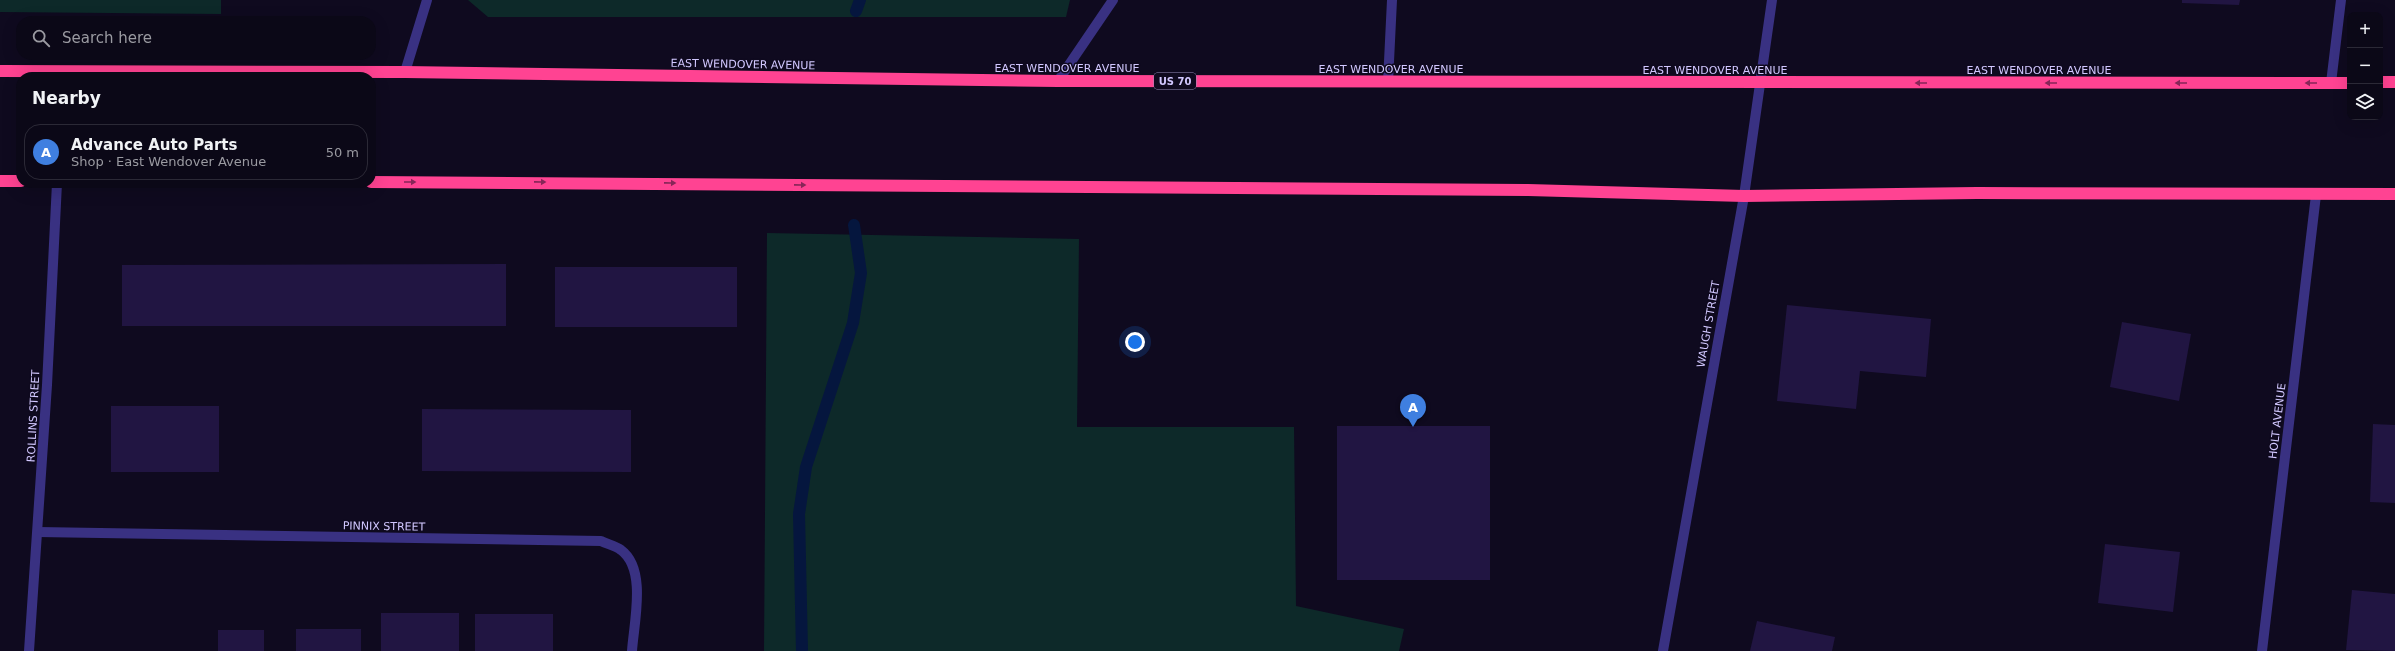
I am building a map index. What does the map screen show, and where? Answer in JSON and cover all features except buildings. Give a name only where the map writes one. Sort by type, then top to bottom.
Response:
[{"type":"highway","name":"EAST WENDOVER AVENUE","points":[[0,71],[405,72],[1058,81],[2347,83]]},
{"type":"highway","points":[[2383,82],[2395,82]]},
{"type":"highway","points":[[0,181],[16,181]]},
{"type":"highway","points":[[376,182],[1520,190],[1744,196],[1977,193],[2395,194]]},
{"type":"street","points":[[405,72],[427,0]]},
{"type":"street","points":[[1058,81],[1113,0]]},
{"type":"street","points":[[1388,82],[1392,0]]},
{"type":"street","name":"WAUGH STREET","points":[[1663,651],[1744,196],[1758,83],[1772,0]]},
{"type":"street","points":[[2331,83],[2341,0]]},
{"type":"street","name":"ROLLINS STREET","points":[[28,651],[38,532],[57,188]]},
{"type":"street","name":"HOLT AVENUE","points":[[2262,651],[2316,195]]},
{"type":"street","name":"PINNIX STREET","points":[[38,532],[601,541],[621,549],[632,562],[637,581],[632,651]]},
{"type":"green space","points":[[0,0],[221,0],[221,14],[0,12]]},
{"type":"green space","points":[[468,0],[1070,0],[1066,17],[488,17]]},
{"type":"green space","points":[[767,233],[1079,239],[1077,427],[1294,427],[1296,606],[1404,629],[1399,651],[764,651]]},
{"type":"waterway","points":[[856,11],[860,0]]},
{"type":"waterway","points":[[802,651],[799,514],[806,467],[853,323],[861,273],[854,225]]},
{"type":"place","name":"Advance Auto Parts","points":[[1413,427]]}]
